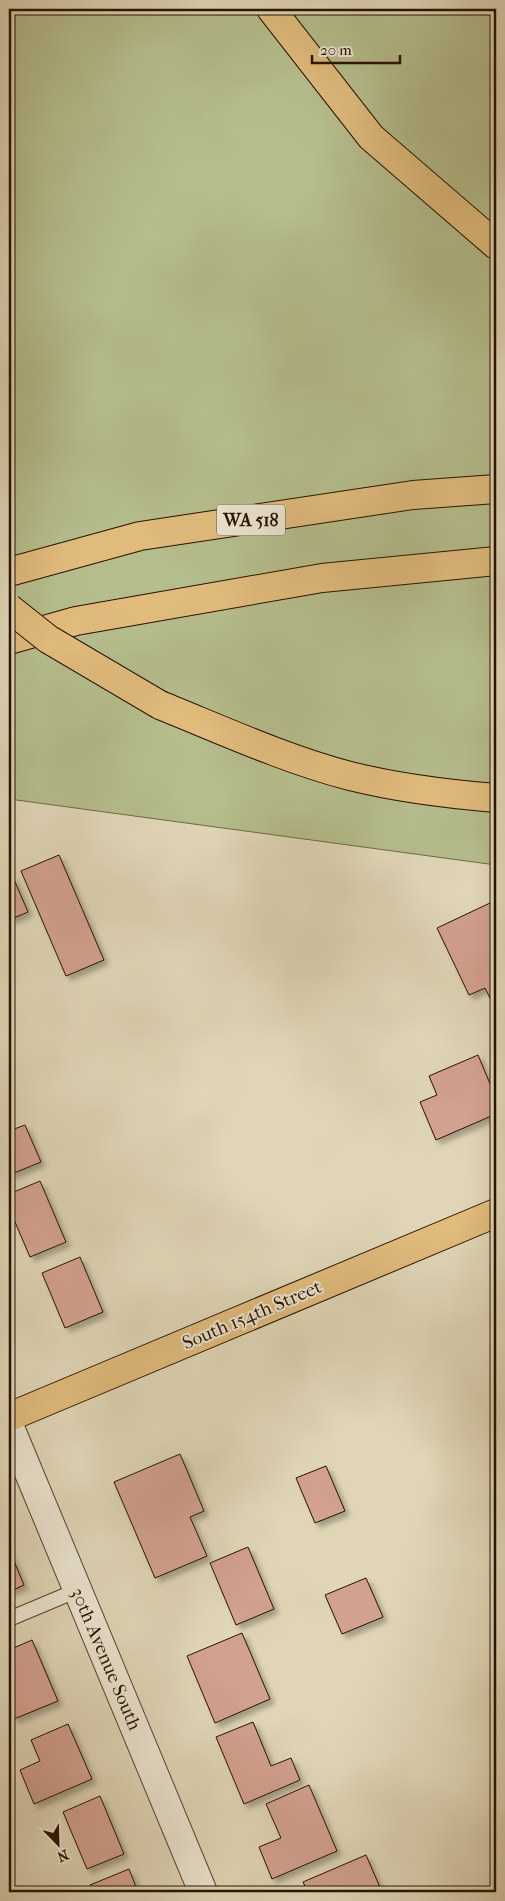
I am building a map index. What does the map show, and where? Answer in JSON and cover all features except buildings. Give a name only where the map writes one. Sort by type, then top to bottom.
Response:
[{"type":"main road","points":[[271,9],[371,137],[496,245]]},
{"type":"main road","name":"WA 518","points":[[9,572],[140,536],[413,495],[496,489]]},
{"type":"main road","points":[[9,640],[76,621],[322,578],[496,562]]},
{"type":"main road","points":[[9,608],[48,639],[160,705],[262,746],[349,776],[433,793],[496,798]]},
{"type":"main road","name":"South 154th Street","points":[[9,1417],[496,1213]]},
{"type":"street","name":"30th Avenue South","points":[[9,1425],[203,1892]]},
{"type":"lane","points":[[9,1619],[78,1590]]},
{"type":"green space","points":[[9,9],[496,9],[496,865],[9,799]]}]
